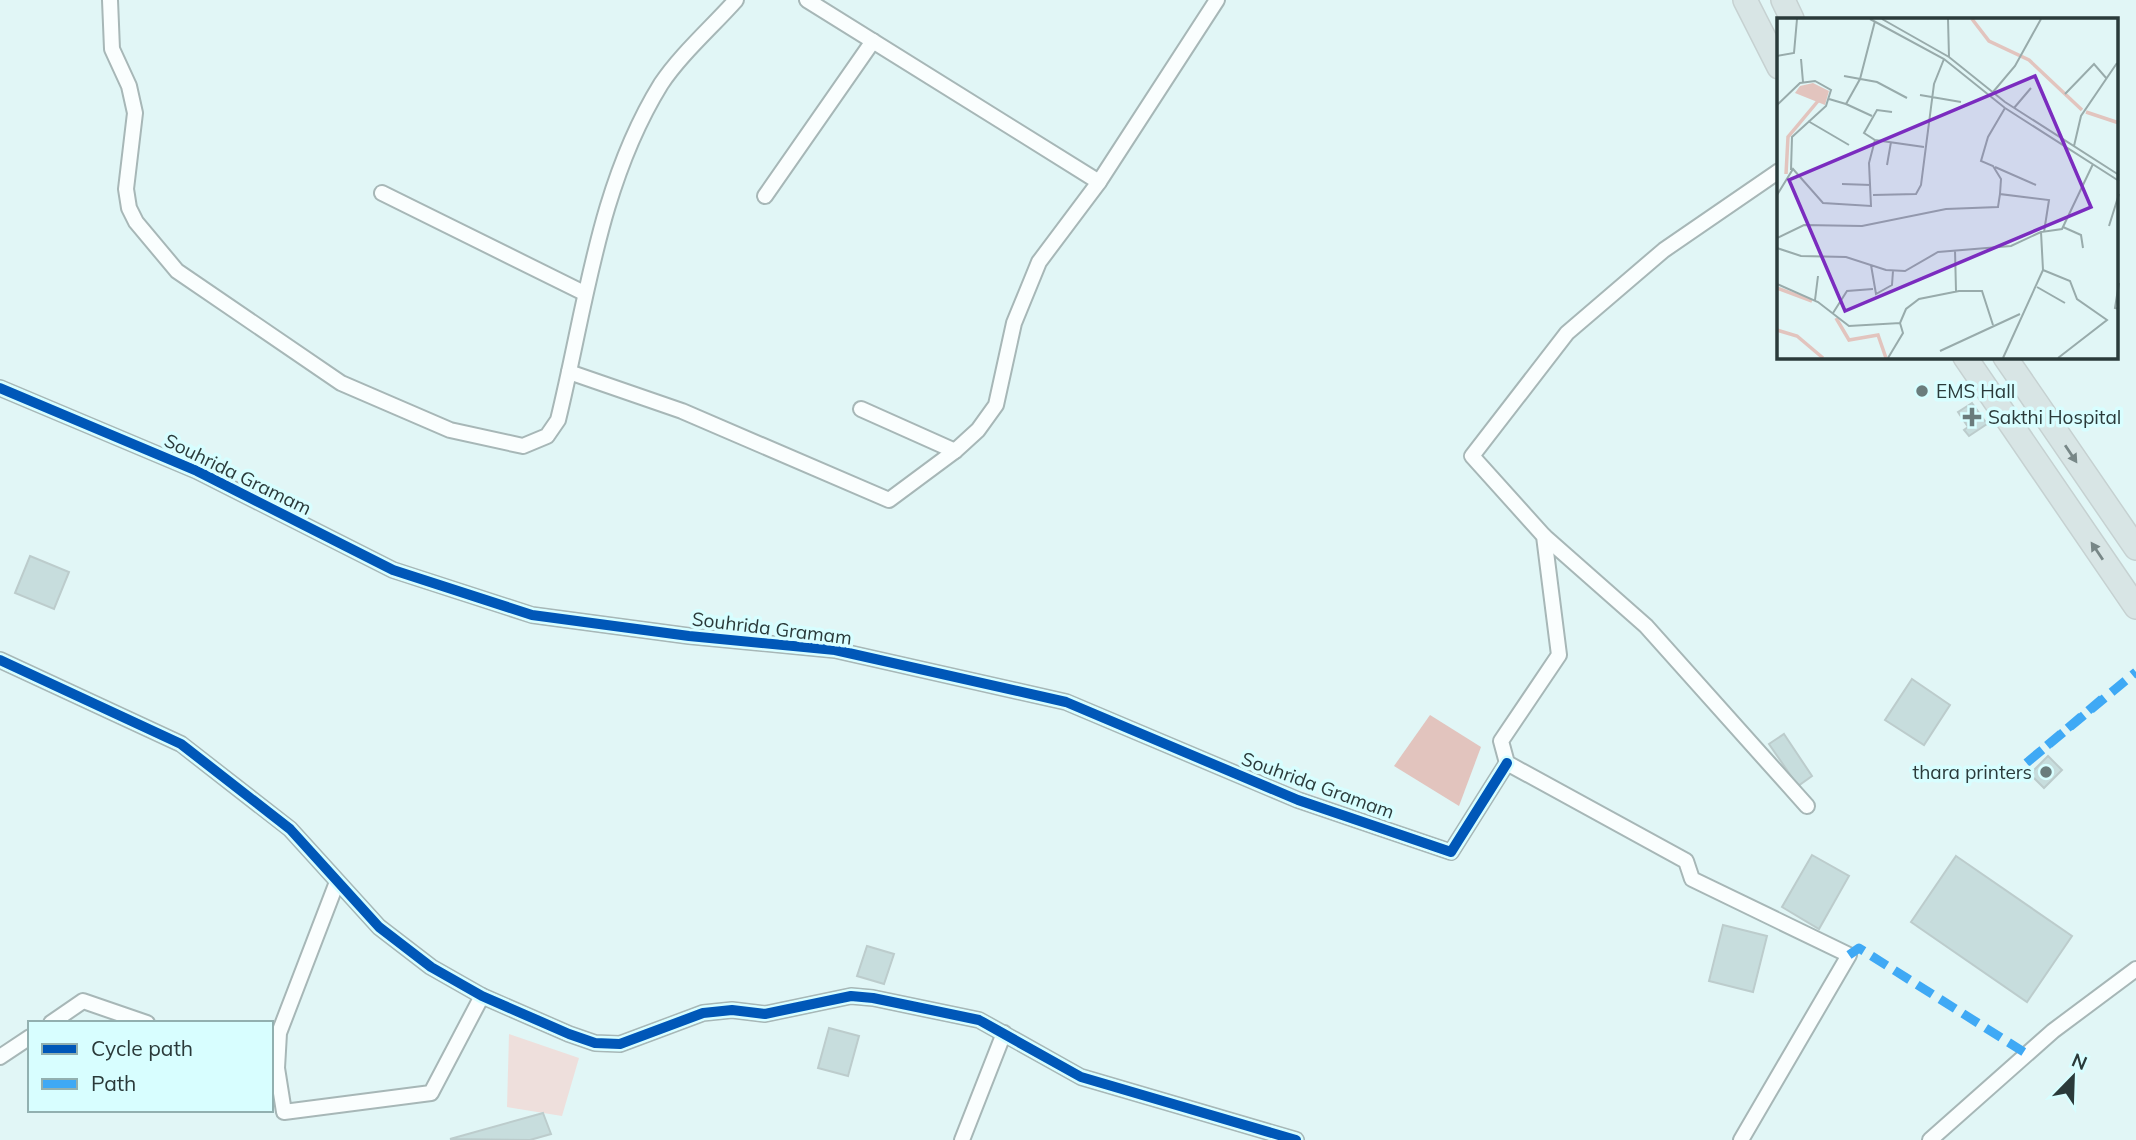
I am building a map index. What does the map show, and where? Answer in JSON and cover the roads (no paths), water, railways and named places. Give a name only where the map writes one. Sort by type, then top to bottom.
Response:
[{"type":"main road","points":[[1745,0],[1777,63]]},
{"type":"main road","points":[[1783,0],[1792,18]]},
{"type":"main road","points":[[1966,359],[2136,607]]},
{"type":"main road","points":[[2006,359],[2136,548]]},
{"type":"street","points":[[110,0],[112,49],[116,64],[129,86],[135,113],[127,189],[129,208],[136,222],[177,271],[341,383],[450,430],[523,446],[534,444],[547,436],[558,419],[584,293],[617,180],[640,121],[663,81],[736,0]]},
{"type":"street","points":[[807,0],[1099,182]]},
{"type":"street","points":[[569,372],[682,411],[889,500],[956,451],[978,430],[996,405],[1014,323],[1039,262],[1099,182],[1217,0]]},
{"type":"street","points":[[765,196],[873,41]]},
{"type":"street","points":[[1777,172],[1664,250],[1566,333],[1472,456],[1545,536],[1646,626],[1807,806]]},
{"type":"street","points":[[382,193],[584,293]]},
{"type":"street","name":"Souhrida Gramam","points":[[0,388],[197,471],[393,570],[532,615],[690,636],[835,650],[1066,702],[1298,800],[1451,852],[1507,764]]},
{"type":"street","points":[[861,409],[956,451]]},
{"type":"street","points":[[1545,536],[1559,655],[1501,741],[1507,764],[1686,861],[1692,879],[1849,955],[1741,1140]]},
{"type":"street","points":[[0,660],[181,744],[290,829],[379,927],[431,967],[482,996],[595,1043],[620,1044],[703,1013],[732,1010],[765,1014],[851,996],[873,998],[979,1020],[1081,1077],[1296,1140]]},
{"type":"street","points":[[337,882],[279,1033],[274,1067],[284,1112],[431,1094],[482,996]]},
{"type":"street","points":[[1930,1140],[2053,1031],[2136,969]]},
{"type":"street","points":[[54,1021],[83,1000],[141,1021]]},
{"type":"street","points":[[962,1140],[1004,1033]]},
{"type":"street","points":[[0,1057],[28,1038]]},
{"type":"place","name":"EMS Hall","points":[[1922,391]]},
{"type":"place","name":"Sakthi Hospital","points":[[1972,417]]},
{"type":"place","name":"thara printers","points":[[2046,772]]}]
